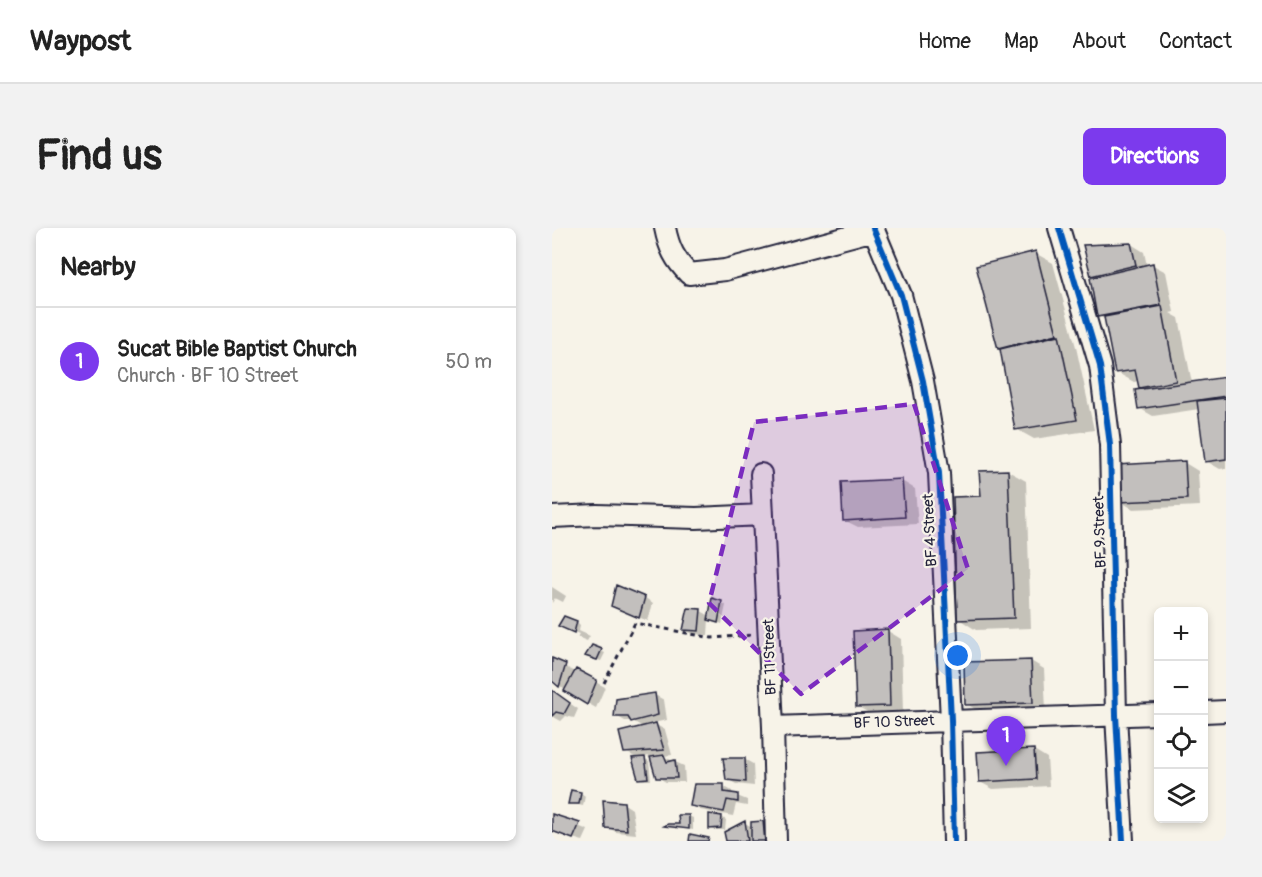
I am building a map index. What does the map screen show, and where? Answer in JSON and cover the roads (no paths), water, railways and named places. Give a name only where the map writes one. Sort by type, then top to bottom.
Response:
[{"type":"street","points":[[665,228],[668,244],[676,261],[689,274],[725,270],[873,229]]},
{"type":"street","name":"BF 9 Street","points":[[1059,228],[1100,366],[1110,445],[1116,715],[1123,841]]},
{"type":"street","name":"BF 4 Street","points":[[873,229],[901,295],[923,381],[939,473],[951,720],[954,841]]},
{"type":"street","name":"BF 11 Street","points":[[761,474],[776,841]]},
{"type":"street","points":[[552,517],[597,515],[696,518],[763,515]]},
{"type":"street","points":[[1208,712],[1226,711]]},
{"type":"street","name":"BF 10 Street","points":[[773,728],[1154,714]]},
{"type":"place","name":"Sucat Bible Baptist Church","points":[[1006,766]]}]
